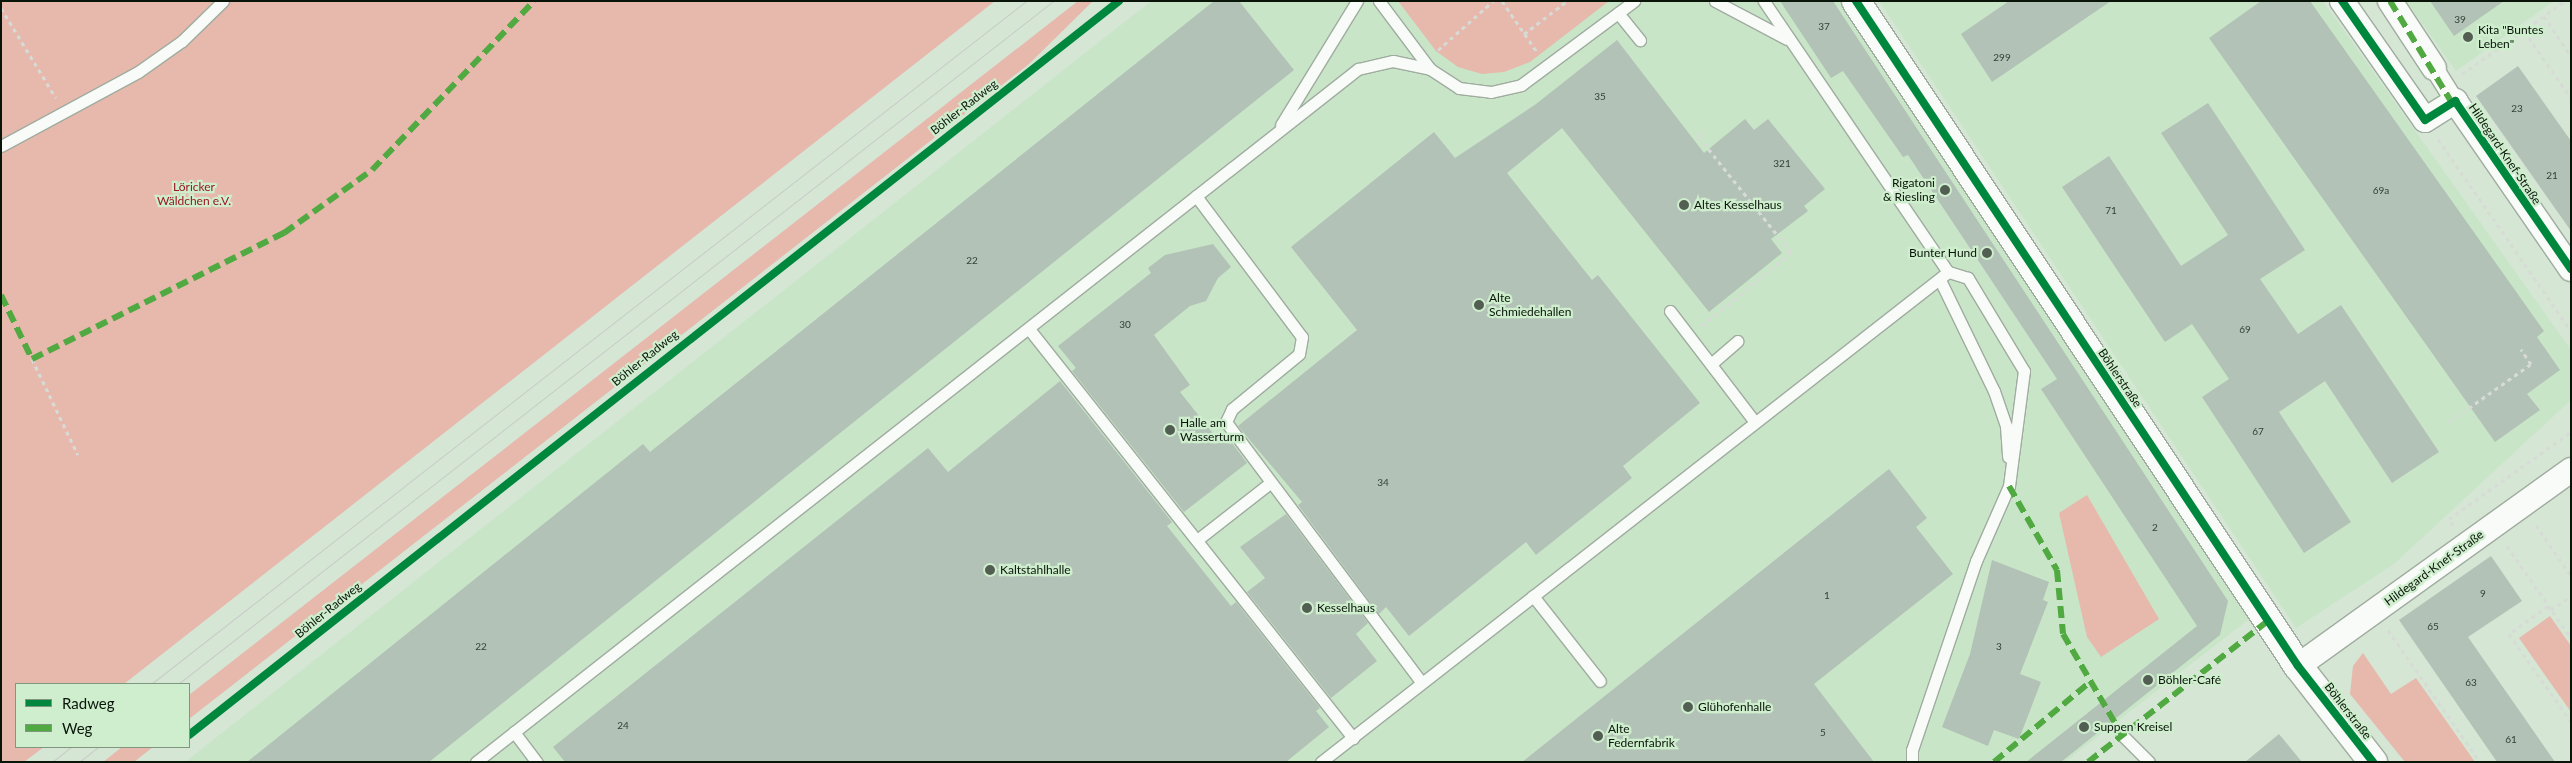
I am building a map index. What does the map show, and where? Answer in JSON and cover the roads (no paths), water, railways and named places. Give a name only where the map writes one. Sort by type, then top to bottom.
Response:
[{"type":"street","name":"Böhlerstraße","points":[[1856,1],[2298,666],[2373,762]]},
{"type":"street","name":"Hildegard-Knef-Straße","points":[[2342,1],[2425,120],[2445,85]]},
{"type":"street","name":"Hildegard-Knef-Straße","points":[[2390,1],[2571,269]]},
{"type":"street","name":"Hildegard-Knef-Straße","points":[[2298,666],[2571,470]]},
{"type":"lane","points":[[1,146],[65,113],[182,41],[224,1]]},
{"type":"lane","points":[[1278,131],[1358,1]]},
{"type":"lane","points":[[1379,1],[1430,69],[1458,88],[1491,92],[1521,85],[1634,1]]},
{"type":"lane","points":[[1715,1],[1792,43]]},
{"type":"lane","points":[[1764,1],[1944,276],[2006,426],[2009,486]]},
{"type":"lane","points":[[1618,13],[1640,40]]},
{"type":"lane","points":[[476,762],[1358,69],[1393,62],[1430,69]]},
{"type":"lane","points":[[1196,196],[1302,337],[1299,354],[1227,416],[1230,429],[1422,683]]},
{"type":"lane","points":[[1321,762],[1944,276],[1968,278],[2024,371],[2009,486],[1976,561],[1912,750],[1912,762]]},
{"type":"lane","points":[[1670,311],[1756,422]]},
{"type":"lane","points":[[1029,329],[1353,738]]},
{"type":"lane","points":[[1711,364],[1737,341]]},
{"type":"lane","points":[[1197,540],[1270,483]]},
{"type":"lane","points":[[1533,596],[1600,681]]},
{"type":"lane","points":[[514,732],[537,762]]},
{"type":"lane","points":[[2122,734],[2148,762]]},
{"type":"tram line","points":[[152,683],[1026,1]]},
{"type":"tram line","points":[[179,683],[1053,1]]},
{"type":"tram line","points":[[52,762],[70,748]]},
{"type":"tram line","points":[[79,762],[97,748]]},
{"type":"place","name":"Kita \"Buntes Leben\"","points":[[2468,37]]},
{"type":"place","name":"Rigatoni & Riesling","points":[[1945,190]]},
{"type":"place","name":"Altes Kesselhaus","points":[[1684,205]]},
{"type":"place","name":"Bunter Hund","points":[[1987,253]]},
{"type":"place","name":"Alte Schmiedehallen","points":[[1479,305]]},
{"type":"place","name":"Halle am Wasserturm","points":[[1170,430]]},
{"type":"place","name":"Kaltstahlhalle","points":[[990,570]]},
{"type":"place","name":"Kesselhaus","points":[[1307,608]]},
{"type":"place","name":"Böhler-Café","points":[[2148,680]]},
{"type":"place","name":"Glühofenhalle","points":[[1688,707]]},
{"type":"place","name":"Suppen Kreisel","points":[[2084,727]]},
{"type":"place","name":"Alte Federnfabrik","points":[[1598,736]]},
{"type":"park label","name":"Löricker Wäldchen e.V.","points":[[194,194]]}]
